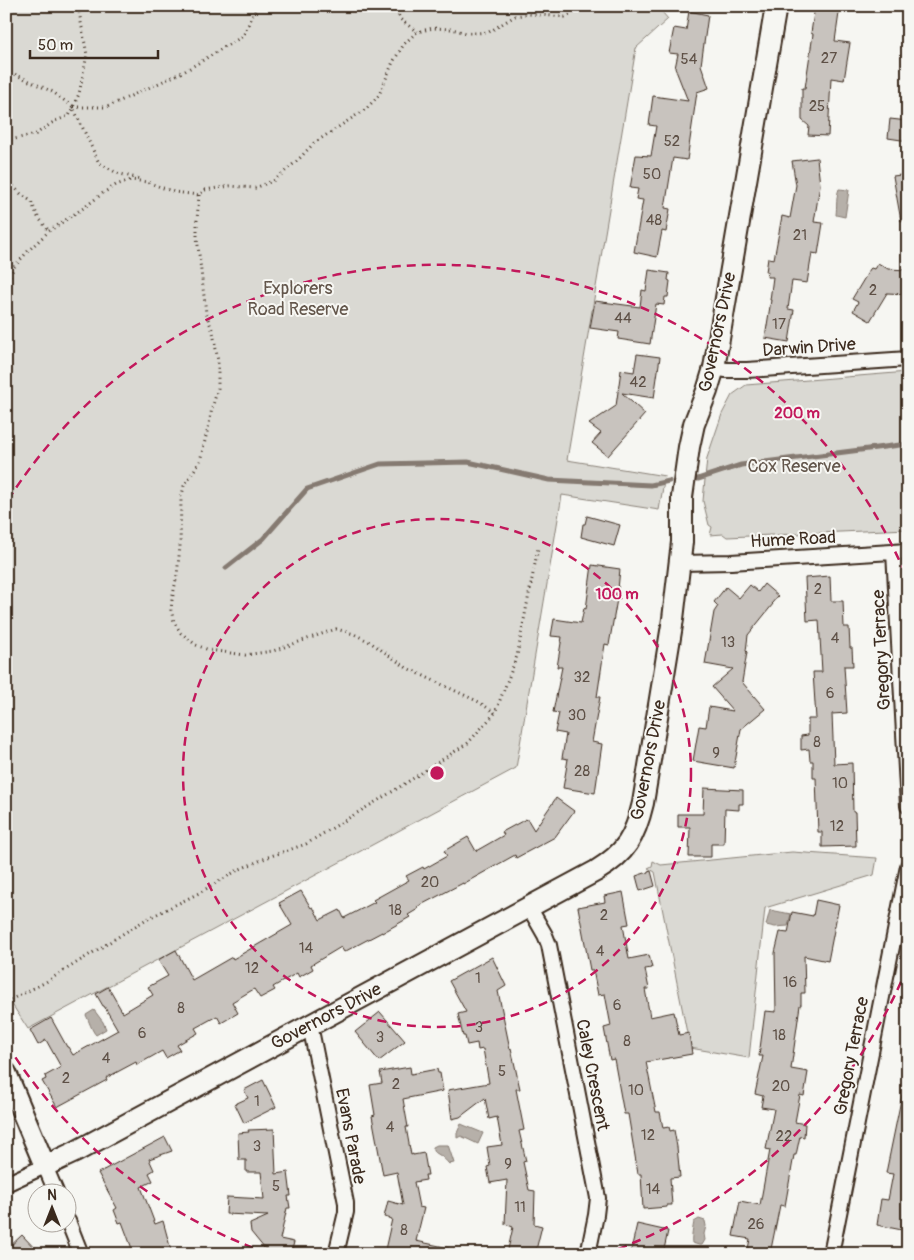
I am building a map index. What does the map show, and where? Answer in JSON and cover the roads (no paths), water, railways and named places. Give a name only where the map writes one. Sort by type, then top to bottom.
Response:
[{"type":"main road","name":"Governors Drive","points":[[45,1166],[75,1152],[596,871],[618,856],[625,847],[635,828],[644,794],[673,619],[682,542],[681,514],[683,490],[689,447],[694,424],[714,368],[776,6]]},
{"type":"main road","points":[[6,1073],[45,1166]]},
{"type":"street","name":"Darwin Drive","points":[[714,368],[747,370],[908,359]]},
{"type":"street","name":"Hume Road","points":[[680,563],[731,562],[901,552]]},
{"type":"street","name":"Gregory Terrace","points":[[901,552],[908,806]]},
{"type":"street","name":"Gregory Terrace","points":[[831,1254],[908,866]]},
{"type":"street","name":"Caley Crescent","points":[[529,907],[549,945],[598,1198],[588,1254]]},
{"type":"street","name":"Evans Parade","points":[[310,1025],[346,1203],[346,1212],[336,1254]]},
{"type":"street","name":"Governors Drive","points":[[6,1184],[45,1166]]},
{"type":"street","points":[[45,1166],[52,1182]]},
{"type":"street","points":[[72,1232],[81,1254]]},
{"type":"waterway","points":[[698,479],[741,465],[908,444]]},
{"type":"waterway","points":[[226,568],[263,539],[307,489],[380,464],[468,462],[549,480],[651,485],[669,481]]},
{"type":"park label","name":"Explorers Road Reserve","points":[[298,298]]},
{"type":"park label","name":"Cox Reserve","points":[[794,466]]}]
